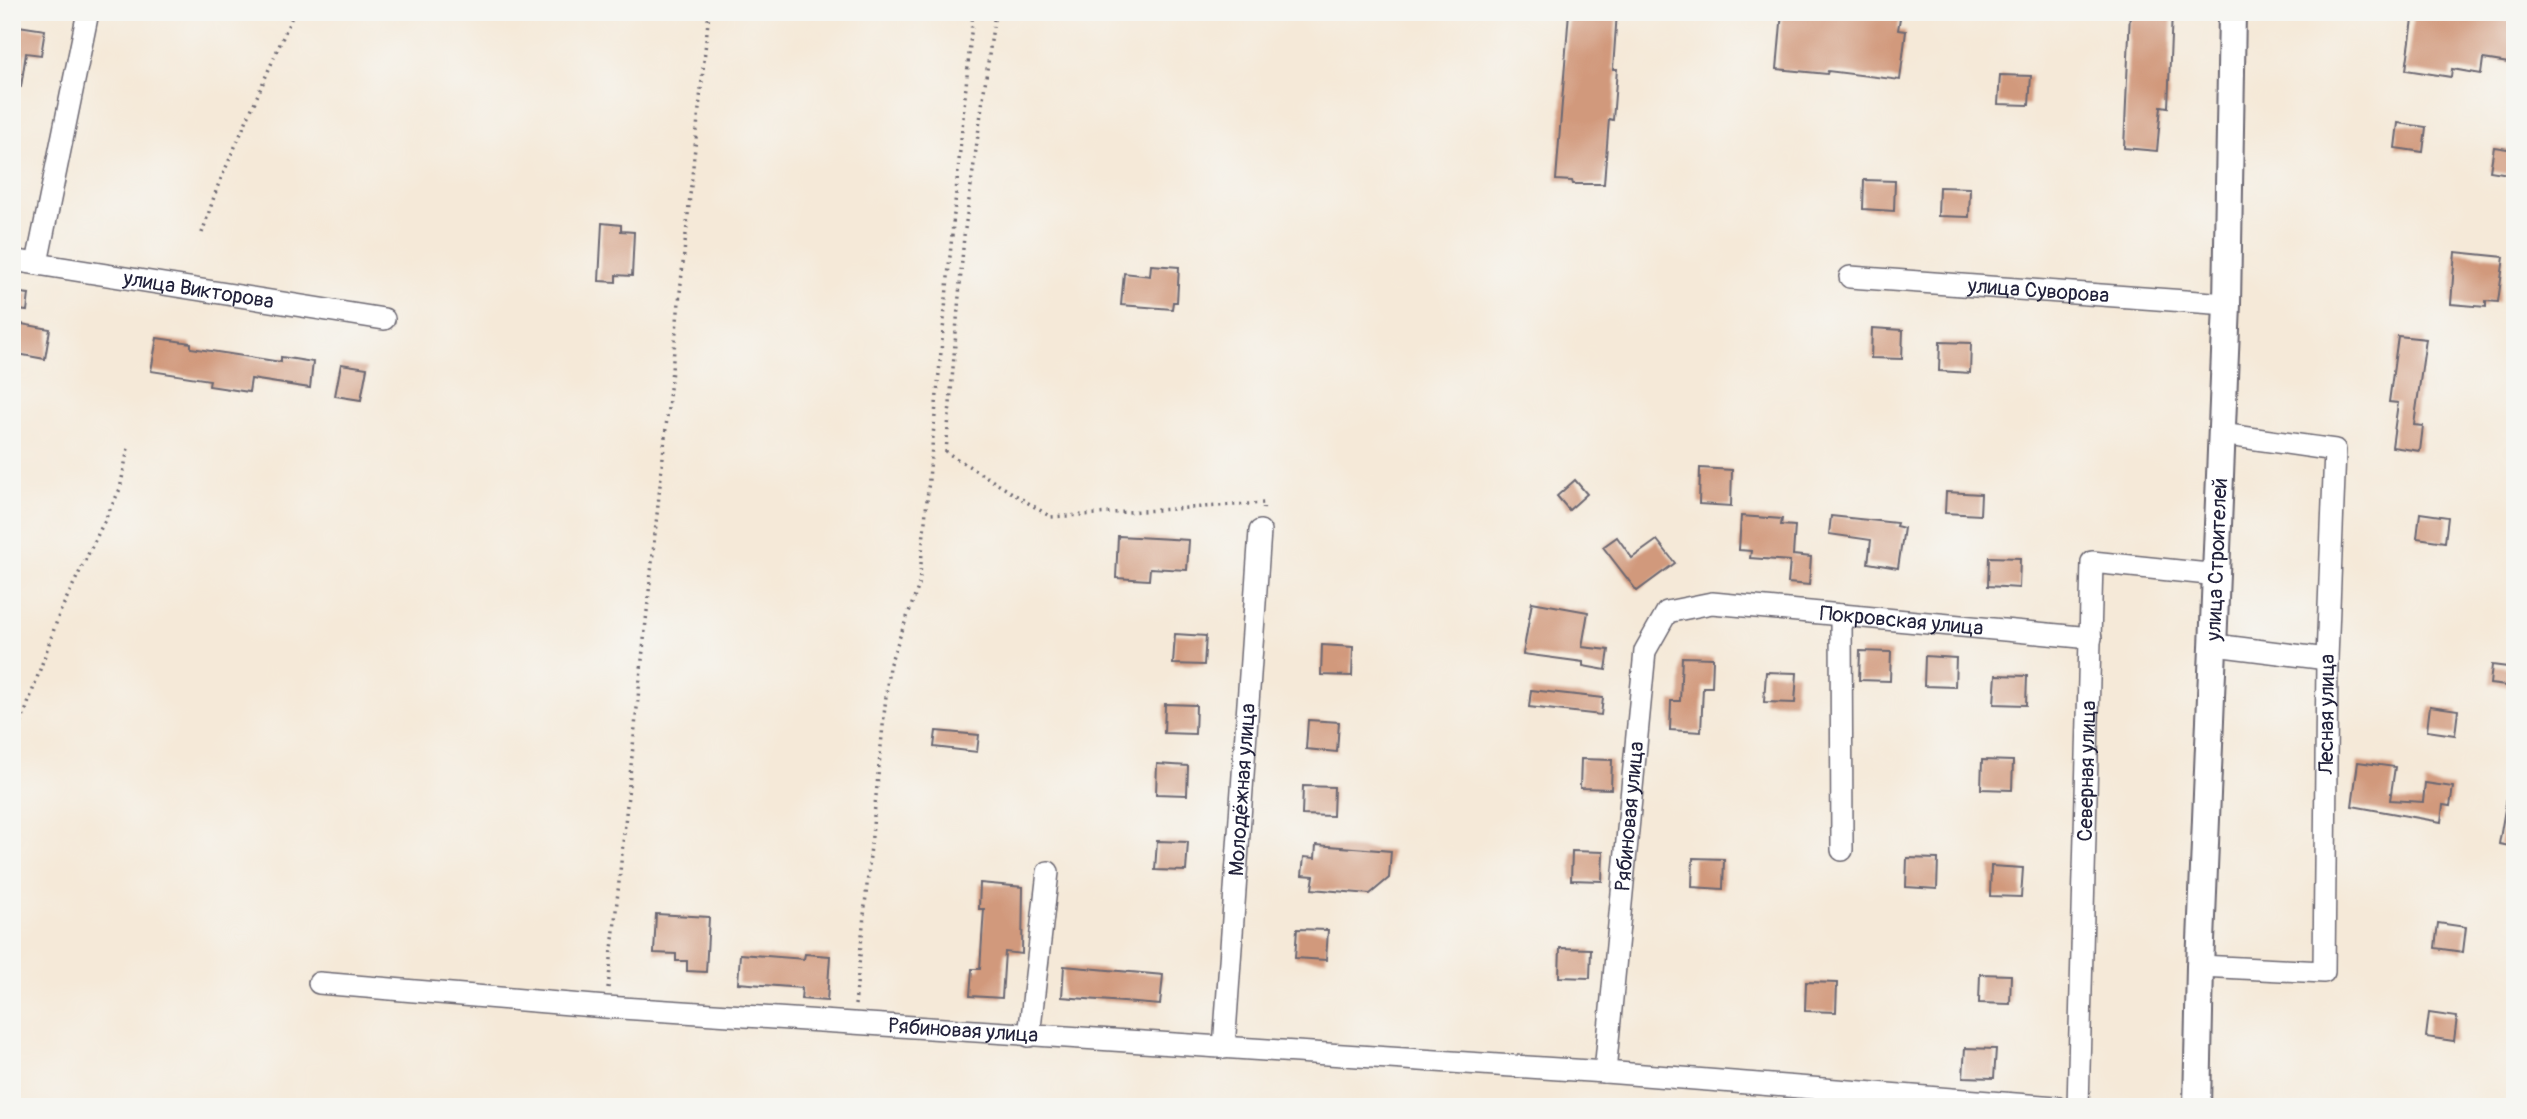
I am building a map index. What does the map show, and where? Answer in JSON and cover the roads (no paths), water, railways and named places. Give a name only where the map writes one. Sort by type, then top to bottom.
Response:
[{"type":"main road","name":"улица Строителей","points":[[2197,1107],[2200,967],[2227,304],[2232,12]]},
{"type":"street","points":[[37,263],[88,12]]},
{"type":"street","name":"улица Викторова","points":[[12,260],[384,319]]},
{"type":"street","name":"улица Суворова","points":[[1850,277],[2227,304]]},
{"type":"street","name":"Лесная улица","points":[[2200,967],[2324,972],[2327,659],[2335,450],[2221,434]]},
{"type":"street","name":"Молодёжная улица","points":[[1224,1048],[1261,531]]},
{"type":"street","name":"Северная улица","points":[[2077,1107],[2092,562],[2218,575]]},
{"type":"street","name":"Рябиновая улица","points":[[1605,1072],[1645,651],[1667,612],[1712,603]]},
{"type":"street","name":"Покровская улица","points":[[1712,603],[2091,638]]},
{"type":"street","points":[[1841,615],[1842,850]]},
{"type":"street","points":[[2215,645],[2327,659]]},
{"type":"street","points":[[1029,1036],[1048,872]]},
{"type":"street","name":"Рябиновая улица","points":[[319,983],[853,1025],[1605,1072],[2056,1107]]}]
